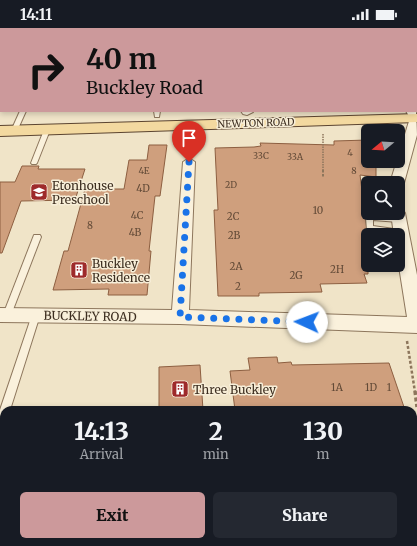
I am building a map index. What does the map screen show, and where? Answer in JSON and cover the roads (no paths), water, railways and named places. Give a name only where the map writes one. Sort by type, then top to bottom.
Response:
[{"type":"main road","name":"NEWTON ROAD","points":[[14,123],[157,114],[247,112]]},
{"type":"main road","name":"NEWTON ROAD","points":[[0,120],[47,130],[416,113]]},
{"type":"street","points":[[399,176],[416,113]]},
{"type":"street","points":[[180,317],[189,162]]},
{"type":"street","points":[[399,222],[410,256],[412,325]]},
{"type":"street","name":"BUCKLEY ROAD","points":[[3,315],[180,317],[412,325]]},
{"type":"lane","points":[[34,163],[47,130]]},
{"type":"lane","points":[[3,315],[37,237]]},
{"type":"lane","points":[[6,406],[36,315]]},
{"type":"place","name":"Etonhouse Preschool","points":[[39,192]]},
{"type":"place","name":"Buckley Residence","points":[[79,270]]},
{"type":"place","name":"Three Buckley","points":[[180,389]]}]
